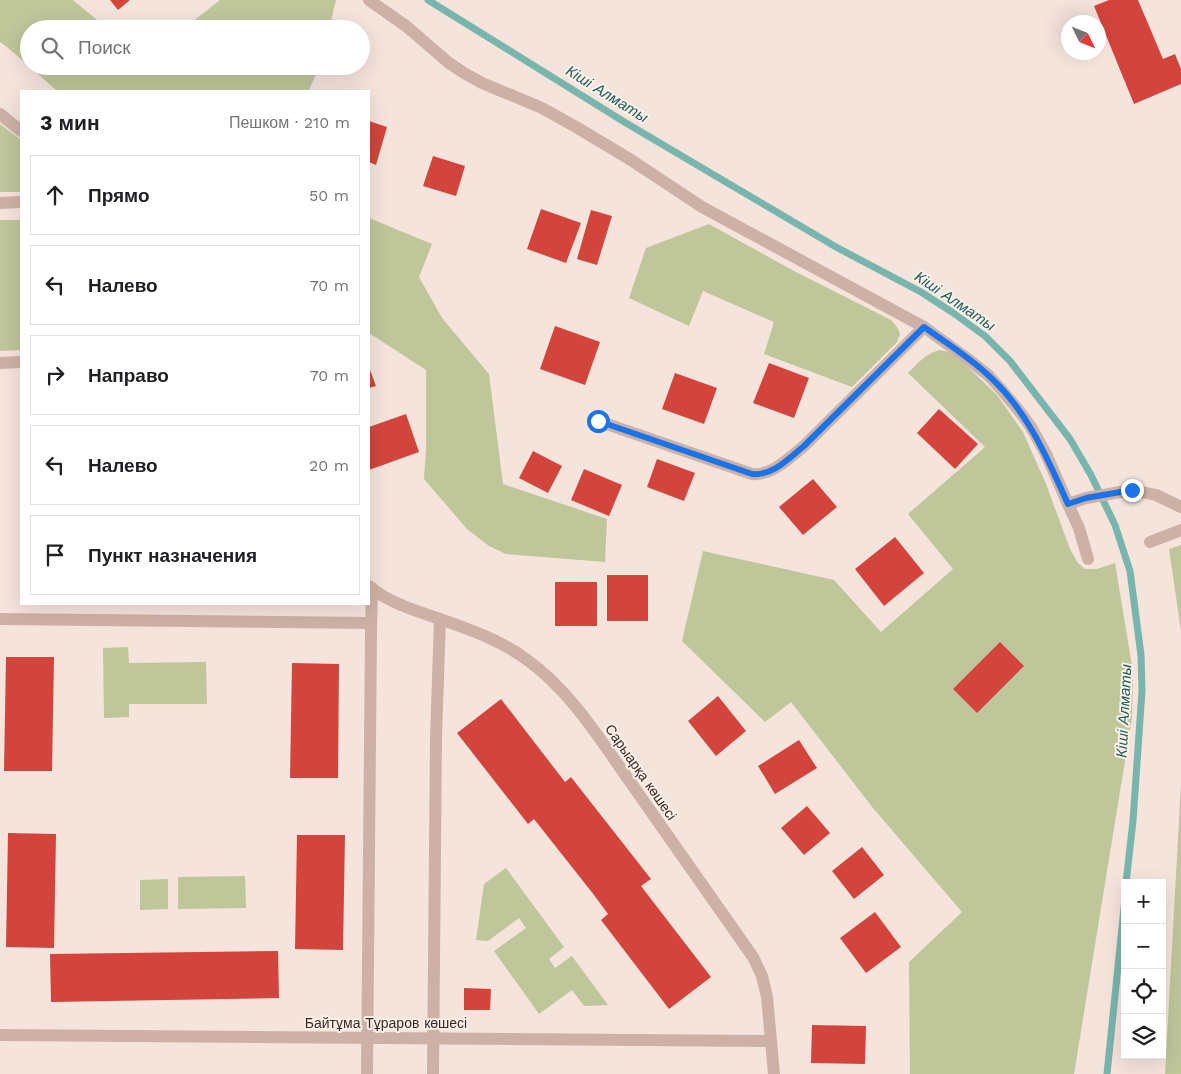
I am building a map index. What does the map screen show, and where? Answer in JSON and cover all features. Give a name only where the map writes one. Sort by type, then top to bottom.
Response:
[{"type":"street","points":[[370,0],[406,26],[449,63],[464,73],[482,83],[542,108],[631,160],[702,207],[924,327],[988,375],[1020,412],[1046,454],[1078,528],[1088,559]]},
{"type":"street","points":[[0,114],[20,130]]},
{"type":"street","points":[[0,203],[20,202]]},
{"type":"street","points":[[598,421],[752,474],[767,473],[804,446],[924,327]]},
{"type":"street","points":[[0,363],[20,362]]},
{"type":"street","points":[[1068,504],[1086,498],[1132,490],[1156,495],[1181,508]]},
{"type":"street","points":[[1150,542],[1181,530]]},
{"type":"street","points":[[367,1074],[370,587]]},
{"type":"street","name":"Сарыарқа көшесі","points":[[370,587],[394,602],[507,646],[528,660],[568,697],[753,957],[762,976],[767,997],[774,1074]]},
{"type":"street","points":[[0,619],[371,623]]},
{"type":"street","points":[[433,1074],[436,738],[440,619]]},
{"type":"street","name":"Байтұма Тұраров көшесі","points":[[0,1036],[771,1040]]},
{"type":"green space","points":[[0,0],[73,0],[97,20],[20,20],[20,58],[0,42]]},
{"type":"green space","points":[[220,0],[336,0],[331,20],[194,20]]},
{"type":"green space","points":[[39,75],[315,75],[309,90],[56,90]]},
{"type":"green space","points":[[0,124],[20,139],[20,192],[0,192]]},
{"type":"green space","points":[[370,218],[432,244],[419,277],[442,318],[489,374],[503,484],[607,519],[605,562],[506,554],[489,546],[467,529],[424,479],[426,370],[370,334]]},
{"type":"green space","points":[[0,220],[20,220],[20,350],[0,351]]},
{"type":"green space","points":[[709,224],[792,270],[891,320],[900,334],[897,342],[852,387],[764,354],[774,322],[703,291],[689,326],[629,298],[646,248]]},
{"type":"green space","points":[[940,350],[949,352],[966,365],[997,395],[1023,432],[1046,484],[1070,549],[1078,563],[1085,569],[1097,569],[1115,563],[1133,672],[1132,718],[1074,1074],[910,1074],[909,962],[962,912],[873,808],[791,702],[765,722],[682,641],[703,551],[834,580],[881,632],[953,569],[908,514],[985,447],[908,373],[926,356]]},
{"type":"green space","points":[[1181,545],[1181,631],[1169,549]]},
{"type":"green space","points":[[128,647],[129,663],[206,662],[207,704],[129,704],[129,717],[104,718],[103,648]]},
{"type":"green space","points":[[1181,784],[1181,1074],[1165,1074]]},
{"type":"green space","points":[[506,868],[564,947],[549,959],[555,968],[572,956],[608,1005],[584,1006],[572,990],[539,1014],[494,951],[526,928],[519,918],[488,941],[476,940],[484,884]]},
{"type":"green space","points":[[245,876],[246,908],[178,909],[178,877]]},
{"type":"green space","points":[[168,879],[168,909],[140,910],[140,880]]},
{"type":"building","points":[[110,0],[130,0],[118,10]]},
{"type":"building","points":[[1109,0],[1138,0],[1163,59],[1175,54],[1181,69],[1181,84],[1134,104],[1106,35],[1106,15],[1098,15],[1094,6]]},
{"type":"building","points":[[370,121],[387,127],[376,165],[370,162]]},
{"type":"building","points":[[433,156],[465,166],[456,196],[423,186]]},
{"type":"building","points":[[541,209],[581,223],[566,263],[527,249]]},
{"type":"building","points":[[591,210],[612,216],[597,265],[577,259]]},
{"type":"building","points":[[555,326],[600,342],[585,385],[540,369]]},
{"type":"building","points":[[769,363],[809,378],[794,418],[753,403]]},
{"type":"building","points":[[370,370],[376,386],[370,388]]},
{"type":"building","points":[[675,373],[717,388],[704,424],[662,409]]},
{"type":"building","points":[[939,409],[978,444],[955,469],[917,433]]},
{"type":"building","points":[[406,414],[419,452],[370,470],[370,427]]},
{"type":"building","points":[[533,451],[562,466],[548,493],[519,478]]},
{"type":"building","points":[[657,459],[695,473],[684,501],[647,487]]},
{"type":"building","points":[[584,469],[622,485],[609,516],[571,500]]},
{"type":"building","points":[[813,479],[837,507],[803,535],[779,507]]},
{"type":"building","points":[[895,537],[924,573],[884,606],[855,569]]},
{"type":"building","points":[[607,575],[648,575],[648,621],[607,621]]},
{"type":"building","points":[[555,582],[597,582],[597,626],[555,626]]},
{"type":"building","points":[[1000,642],[1024,666],[977,713],[953,689]]},
{"type":"building","points":[[6,657],[54,657],[52,771],[4,771]]},
{"type":"building","points":[[292,663],[339,664],[338,778],[290,778]]},
{"type":"building","points":[[718,696],[746,731],[716,756],[688,721]]},
{"type":"building","points":[[501,699],[565,782],[571,777],[651,879],[641,886],[711,977],[669,1009],[601,920],[608,914],[594,895],[534,819],[528,824],[457,733]]},
{"type":"building","points":[[799,740],[817,768],[775,794],[758,766]]},
{"type":"building","points":[[807,806],[830,833],[804,855],[781,828]]},
{"type":"building","points":[[8,833],[56,834],[54,948],[6,947]]},
{"type":"building","points":[[297,835],[345,835],[343,950],[295,949]]},
{"type":"building","points":[[862,847],[884,875],[854,899],[832,871]]},
{"type":"building","points":[[875,912],[901,947],[866,973],[840,938]]},
{"type":"building","points":[[278,951],[279,998],[51,1002],[50,954]]},
{"type":"building","points":[[464,988],[491,989],[490,1010],[464,1010]]},
{"type":"building","points":[[812,1025],[866,1026],[865,1064],[811,1063]]},
{"type":"waterway","name":"Кіші Алматы","points":[[428,0],[626,123],[836,247],[921,292],[985,336],[1010,361],[1070,439],[1091,475],[1115,525],[1130,571],[1141,655],[1142,691],[1133,821],[1126,879]]},
{"type":"waterway","name":"Кіші Алматы","points":[[1107,1074],[1122,924]]},
{"type":"route","points":[[598,421],[752,474],[767,473],[804,446],[924,327],[988,375],[1020,412],[1046,454],[1068,504],[1086,498],[1132,490]]}]
